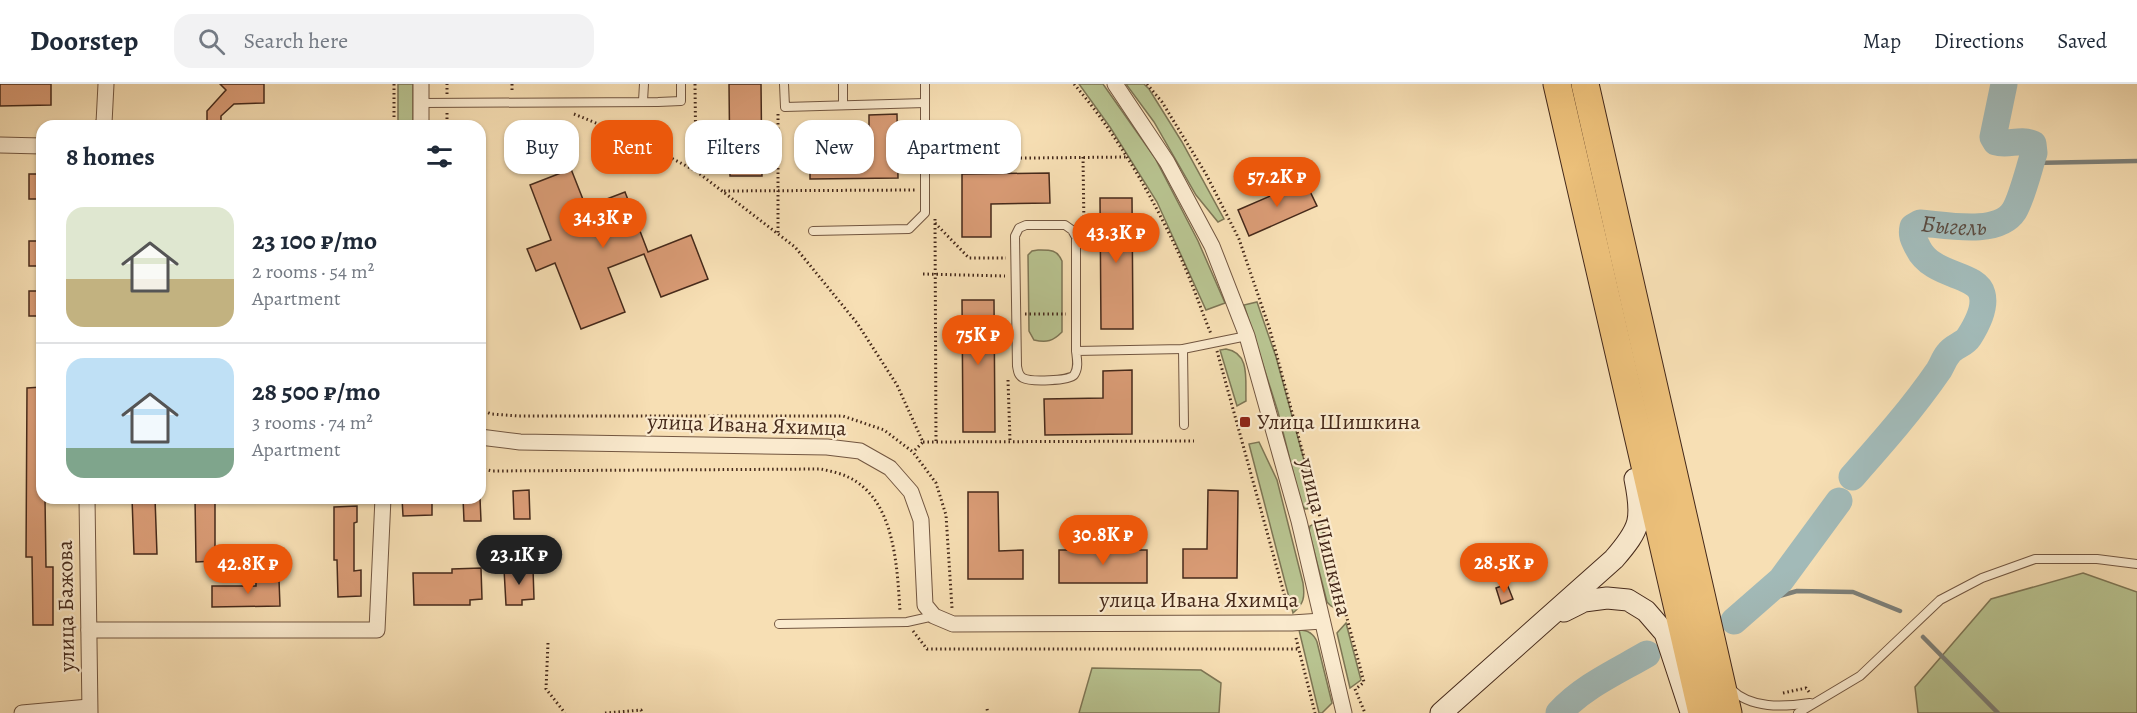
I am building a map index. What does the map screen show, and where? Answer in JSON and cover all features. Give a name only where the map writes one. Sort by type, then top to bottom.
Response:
[{"type":"highway","points":[[1557,84],[1702,713]]},
{"type":"highway","points":[[1585,84],[1728,713]]},
{"type":"street","points":[[104,120],[106,84]]},
{"type":"street","points":[[421,84],[421,120]]},
{"type":"street","name":"улица Шишкина","points":[[1115,84],[1167,162],[1212,246],[1247,336],[1299,521],[1344,713]]},
{"type":"street","points":[[0,145],[36,146]]},
{"type":"street","points":[[1441,713],[1614,559],[1631,539],[1638,524],[1640,506],[1627,438],[1625,379]]},
{"type":"street","name":"улица Ивана Яхимца","points":[[486,438],[520,442],[827,447],[860,451],[890,468],[911,492],[921,520],[925,604],[934,616],[953,624],[1322,621]]},
{"type":"street","name":"улица Бажова","points":[[87,504],[90,710]]},
{"type":"street","points":[[89,630],[377,630],[383,504]]},
{"type":"street","points":[[1544,620],[1584,601],[1607,598],[1628,600],[1646,611],[1665,633],[1691,713]]},
{"type":"street","points":[[22,713],[90,710]]},
{"type":"lane","points":[[644,84],[644,101]]},
{"type":"lane","points":[[421,103],[681,101],[681,84]]},
{"type":"lane","points":[[784,84],[785,107],[925,103]]},
{"type":"lane","points":[[843,84],[843,105]]},
{"type":"lane","points":[[813,231],[909,229],[925,213],[925,84]]},
{"type":"lane","points":[[1026,225],[1065,225],[1072,230],[1076,237],[1076,314],[1077,367],[1074,375],[1067,379],[1025,380],[1019,375],[1015,236],[1019,228],[1026,225]]},
{"type":"lane","points":[[1076,351],[1183,349],[1247,336]]},
{"type":"lane","points":[[1183,349],[1184,425]]},
{"type":"lane","points":[[1798,713],[1860,676],[1940,600],[1982,578],[2035,559],[2097,559],[2137,564]]},
{"type":"lane","points":[[778,624],[907,622],[934,616]]},
{"type":"lane","points":[[1719,673],[1736,694],[1745,699],[1765,705],[1786,707],[1814,702]]},
{"type":"path","points":[[394,84],[394,120]]},
{"type":"path","points":[[695,84],[695,120]]},
{"type":"path","points":[[1074,84],[1127,157],[1146,189],[1179,254],[1215,344],[1315,713]]},
{"type":"path","points":[[777,108],[778,235]]},
{"type":"path","points":[[569,112],[635,139],[685,165]]},
{"type":"path","points":[[1021,157],[1127,157]]},
{"type":"path","points":[[1083,157],[1084,231]]},
{"type":"path","points":[[700,174],[795,247],[857,323],[897,385],[923,442]]},
{"type":"path","points":[[722,191],[925,190]]},
{"type":"path","points":[[935,212],[936,441]]},
{"type":"path","points":[[935,223],[969,258],[1008,258]]},
{"type":"path","points":[[923,274],[1008,276]]},
{"type":"path","points":[[1016,314],[1076,314]]},
{"type":"path","points":[[913,452],[923,442],[936,441],[1194,441]]},
{"type":"path","points":[[486,470],[821,469],[849,477],[869,492],[888,522],[898,573],[900,614],[927,649],[1299,649]]},
{"type":"path","points":[[548,643],[546,689],[565,713]]},
{"type":"path","points":[[1781,693],[1806,688],[1814,702]]},
{"type":"path","points":[[605,713],[641,710],[642,713]]},
{"type":"green space","points":[[398,84],[413,84],[413,120],[398,120]]},
{"type":"green space","points":[[1079,84],[1103,84],[1155,158],[1198,241],[1225,303],[1206,310],[1157,202],[1110,127]]},
{"type":"green space","points":[[1126,84],[1144,84],[1149,89],[1182,142],[1224,219],[1218,222],[1196,195],[1154,122]]},
{"type":"green space","points":[[1038,250],[1055,252],[1062,261],[1062,332],[1046,341],[1034,340],[1029,331],[1028,255]]},
{"type":"green space","points":[[1257,302],[1276,357],[1317,508],[1305,509],[1301,504],[1278,412],[1244,305]]},
{"type":"green space","points":[[1226,349],[1240,356],[1245,369],[1246,401],[1237,406],[1220,350]]},
{"type":"green space","points":[[1259,442],[1277,480],[1303,583],[1303,600],[1293,613],[1249,444]]},
{"type":"green space","points":[[1320,521],[1342,609],[1339,610],[1327,602],[1309,531],[1310,526]]},
{"type":"green space","points":[[2083,573],[2137,592],[2137,713],[1918,713],[1915,687],[1991,599]]},
{"type":"green space","points":[[1346,623],[1361,680],[1350,688],[1337,633]]},
{"type":"green space","points":[[1299,630],[1310,633],[1317,642],[1332,703],[1322,713],[1319,713]]},
{"type":"green space","points":[[1092,668],[1201,670],[1221,683],[1219,713],[1079,713]]},
{"type":"building","points":[[0,84],[51,84],[51,105],[0,106]]},
{"type":"building","points":[[220,84],[264,84],[264,103],[234,104],[221,116],[221,120],[207,120],[207,111],[226,90]]},
{"type":"building","points":[[729,84],[761,84],[761,120],[729,120]]},
{"type":"building","points":[[897,114],[897,120],[886,120],[886,174],[898,174],[898,178],[810,179],[810,174],[874,174],[874,120],[869,120],[869,115]]},
{"type":"building","points":[[1049,173],[1050,203],[991,204],[991,237],[962,237],[962,174]]},
{"type":"building","points":[[29,174],[36,174],[36,199],[29,199]]},
{"type":"building","points":[[558,174],[573,174],[586,207],[625,192],[648,252],[691,235],[708,279],[661,297],[644,254],[608,268],[625,312],[581,329],[555,263],[536,271],[527,249],[551,240],[530,185]]},
{"type":"building","points":[[730,174],[762,174],[762,176],[730,176]]},
{"type":"building","points":[[1305,181],[1317,206],[1249,236],[1238,210]]},
{"type":"building","points":[[1100,198],[1132,198],[1133,329],[1101,329]]},
{"type":"building","points":[[29,241],[36,241],[36,266],[29,266]]},
{"type":"building","points":[[29,291],[36,291],[36,316],[29,316]]},
{"type":"building","points":[[962,300],[994,300],[995,432],[963,432]]},
{"type":"building","points":[[1132,370],[1132,434],[1045,435],[1044,399],[1103,398],[1103,371]]},
{"type":"building","points":[[36,387],[36,504],[45,504],[46,567],[53,567],[53,625],[33,625],[32,557],[26,557],[27,388]]},
{"type":"building","points":[[529,490],[530,519],[514,519],[513,491]]},
{"type":"building","points":[[1208,490],[1238,491],[1237,578],[1183,578],[1183,549],[1207,549]]},
{"type":"building","points":[[968,492],[998,492],[999,551],[1023,550],[1023,579],[968,579]]},
{"type":"building","points":[[132,504],[155,504],[157,554],[134,554]]},
{"type":"building","points":[[195,504],[215,504],[215,561],[196,562]]},
{"type":"building","points":[[402,504],[432,504],[432,515],[403,516]]},
{"type":"building","points":[[463,504],[480,504],[481,521],[464,521]]},
{"type":"building","points":[[357,506],[357,522],[354,523],[354,571],[361,570],[361,596],[338,597],[337,560],[334,560],[334,507]]},
{"type":"building","points":[[1059,550],[1147,550],[1147,583],[1059,583]]},
{"type":"building","points":[[481,568],[482,599],[470,600],[470,605],[414,605],[413,573],[452,573],[452,569]]},
{"type":"building","points":[[533,568],[534,599],[522,600],[522,605],[506,605],[504,569]]},
{"type":"building","points":[[256,580],[279,580],[280,606],[212,607],[212,586],[256,586]]},
{"type":"building","points":[[1507,584],[1513,599],[1501,604],[1496,588]]},
{"type":"waterway","name":"Быгель","points":[[1852,477],[1919,398],[1950,351],[1967,340],[1980,317],[1983,299],[1978,287],[1933,264],[1918,248],[1912,230],[1920,223],[1957,227],[1996,224],[2006,219],[2014,211],[2023,191],[2034,153],[2033,144],[2028,142],[2001,143],[1996,142],[1993,137],[2004,84]]},
{"type":"waterway","points":[[2031,163],[2137,161]]},
{"type":"waterway","name":"Быгель","points":[[1734,621],[1781,580],[1839,501]]},
{"type":"waterway","points":[[1755,603],[1797,591],[1853,592],[1900,611]]},
{"type":"waterway","points":[[1923,637],[1998,713]]},
{"type":"waterway","name":"Быгель","points":[[1559,713],[1589,687],[1647,654]]},
{"type":"place","name":"Улица Шишкина","points":[[1245,422]]}]
